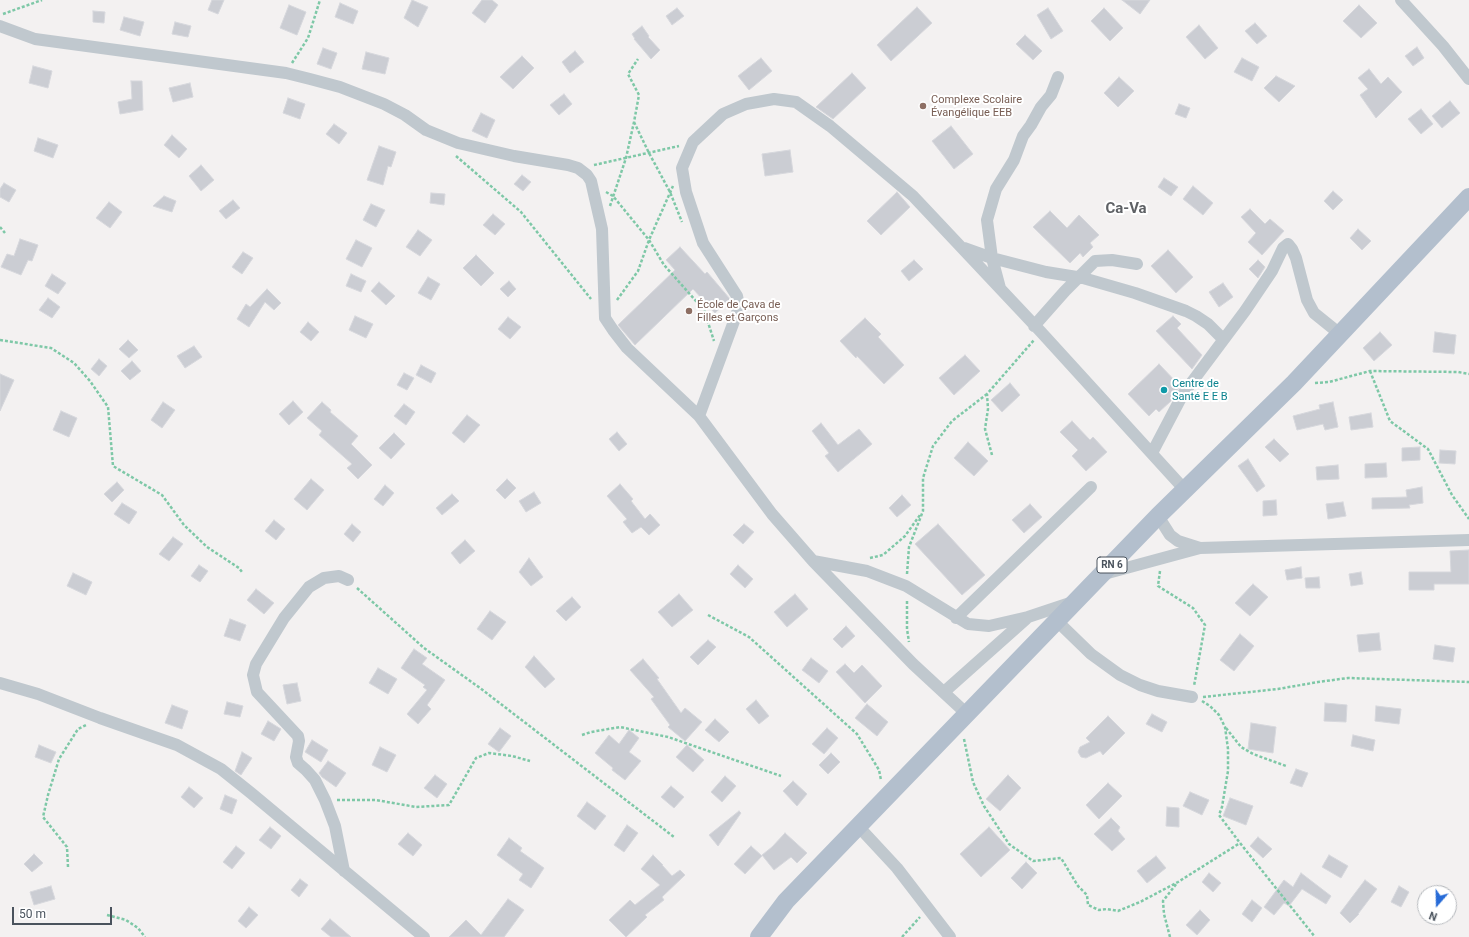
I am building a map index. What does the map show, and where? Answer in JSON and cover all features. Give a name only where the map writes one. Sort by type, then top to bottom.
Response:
[{"type":"main road","name":"RN 6","points":[[759,937],[786,901],[1158,516],[1294,383],[1469,197]]},
{"type":"street","points":[[1401,0],[1443,46],[1469,79]]},
{"type":"street","points":[[0,26],[35,39],[286,73],[340,86],[384,104],[405,115],[426,130],[458,143],[514,156],[578,168],[591,181],[602,229],[605,318],[613,330],[627,348],[699,416],[772,514],[814,562],[913,664],[944,692],[964,718]]},
{"type":"street","points":[[1000,290],[992,258],[987,220],[996,189],[1014,160],[1023,136],[1032,125],[1041,107],[1051,95],[1058,77]]},
{"type":"street","points":[[699,416],[737,313],[738,306],[737,296],[703,243],[686,192],[682,168],[693,142],[723,114],[746,104],[774,99],[796,102],[830,126],[913,196],[1038,329],[1185,490]]},
{"type":"street","points":[[1152,453],[1183,394],[1246,311],[1272,271],[1283,248],[1288,244],[1296,258],[1307,300],[1314,313],[1340,334]]},
{"type":"street","points":[[961,247],[992,258],[1046,272],[1078,277],[1135,293],[1186,311],[1208,324],[1224,340]]},
{"type":"street","points":[[1038,329],[1078,277],[1095,261],[1112,260],[1136,264]]},
{"type":"street","points":[[956,618],[1091,487]]},
{"type":"street","points":[[1158,516],[1170,535],[1178,541],[1200,548]]},
{"type":"street","points":[[1102,575],[1200,548],[1469,540]]},
{"type":"street","points":[[814,562],[867,571],[906,586],[968,624],[989,626],[1028,616],[1078,600]]},
{"type":"street","points":[[344,871],[335,826],[325,800],[315,780],[298,763],[296,757],[299,741],[298,736],[257,692],[253,675],[256,664],[284,618],[309,587],[324,578],[339,576],[348,580]]},
{"type":"street","points":[[944,692],[1028,616]]},
{"type":"street","points":[[1058,621],[1091,654],[1120,675],[1140,685],[1158,691],[1192,697]]},
{"type":"street","points":[[0,683],[38,694],[176,745],[221,769],[424,937]]},
{"type":"street","points":[[858,826],[897,868],[950,937]]},
{"type":"path","points":[[0,15],[42,0]]},
{"type":"path","points":[[286,73],[308,38],[320,0]]},
{"type":"path","points":[[602,229],[626,158],[634,122],[639,95],[628,74],[638,59]]},
{"type":"path","points":[[634,122],[670,192],[684,227]]},
{"type":"path","points":[[578,168],[693,142]]},
{"type":"path","points":[[456,156],[521,212],[577,282],[586,291],[605,318],[638,271],[649,240],[682,168]]},
{"type":"path","points":[[591,181],[613,196],[649,240],[664,265],[704,310],[719,359]]},
{"type":"path","points":[[0,227],[5,233]]},
{"type":"path","points":[[913,664],[908,629],[906,586],[909,548],[923,511],[923,478],[933,446],[952,420],[987,394],[1038,329]]},
{"type":"path","points":[[0,340],[50,348],[74,363],[90,381],[108,407],[113,466],[162,495],[184,525],[207,547],[239,568],[242,572]]},
{"type":"path","points":[[1370,371],[1390,422],[1428,449],[1452,495],[1469,518]]},
{"type":"path","points":[[1294,383],[1329,382],[1370,371],[1458,372],[1469,374]]},
{"type":"path","points":[[987,394],[988,409],[985,429],[992,455]]},
{"type":"path","points":[[869,558],[883,555],[906,536],[923,511]]},
{"type":"path","points":[[1161,558],[1158,586],[1193,608],[1205,625],[1192,697]]},
{"type":"path","points":[[348,580],[424,648],[480,688],[674,837]]},
{"type":"path","points":[[708,615],[749,637],[857,734],[879,770],[886,798]]},
{"type":"path","points":[[1286,766],[1253,754],[1241,747],[1225,727],[1219,715],[1210,706],[1197,698],[1278,689],[1348,678],[1469,682]]},
{"type":"path","points":[[68,867],[67,848],[43,817],[59,759],[78,729],[100,718]]},
{"type":"path","points":[[964,718],[973,782],[984,806],[1009,844],[1033,861],[1061,858],[1078,886],[1088,895],[1088,905],[1099,910],[1108,909],[1118,911],[1140,902],[1178,882],[1240,843]]},
{"type":"path","points":[[582,735],[620,727],[668,737],[781,776]]},
{"type":"path","points":[[1225,727],[1228,749],[1228,771],[1222,807],[1219,815],[1315,937]]},
{"type":"path","points":[[325,800],[376,800],[416,807],[449,805],[476,758],[489,753],[512,756],[530,761]]},
{"type":"path","points":[[1170,937],[1164,914],[1163,901],[1178,882]]},
{"type":"path","points":[[902,937],[928,908]]},
{"type":"path","points":[[107,915],[126,920],[138,928],[145,937]]},
{"type":"building","points":[[212,0],[224,0],[218,14],[208,10]]},
{"type":"building","points":[[412,0],[428,7],[418,27],[404,18]]},
{"type":"building","points":[[482,0],[492,0],[498,5],[485,23],[472,13]]},
{"type":"building","points":[[1122,0],[1150,0],[1140,14]]},
{"type":"building","points":[[340,3],[358,11],[353,24],[335,17]]},
{"type":"building","points":[[289,5],[306,12],[297,35],[280,28]]},
{"type":"building","points":[[1359,5],[1377,23],[1361,38],[1343,21]]},
{"type":"building","points":[[917,7],[932,23],[891,61],[877,45]]},
{"type":"building","points":[[677,8],[684,16],[672,25],[666,16]]},
{"type":"building","points":[[1048,8],[1063,31],[1051,39],[1037,15]]},
{"type":"building","points":[[1104,8],[1123,28],[1110,41],[1091,21]]},
{"type":"building","points":[[93,11],[105,12],[104,23],[93,22]]},
{"type":"building","points":[[124,17],[144,22],[140,36],[120,30]]},
{"type":"building","points":[[175,22],[191,26],[188,37],[172,34]]},
{"type":"building","points":[[1255,23],[1267,36],[1257,44],[1245,31]]},
{"type":"building","points":[[1199,25],[1218,48],[1205,59],[1186,37]]},
{"type":"building","points":[[642,26],[649,36],[648,37],[660,50],[651,59],[634,39],[632,34]]},
{"type":"building","points":[[1025,35],[1042,51],[1033,60],[1016,44]]},
{"type":"building","points":[[1417,47],[1424,58],[1413,66],[1405,56]]},
{"type":"building","points":[[323,48],[337,53],[331,69],[317,64]]},
{"type":"building","points":[[575,51],[584,62],[570,73],[562,62]]},
{"type":"building","points":[[366,52],[389,58],[385,74],[362,69]]},
{"type":"building","points":[[522,56],[534,68],[513,89],[500,77]]},
{"type":"building","points":[[761,58],[772,71],[749,90],[738,76]]},
{"type":"building","points":[[1242,58],[1259,67],[1252,81],[1234,72]]},
{"type":"building","points":[[33,66],[52,71],[48,88],[29,83]]},
{"type":"building","points":[[1369,69],[1381,84],[1388,77],[1402,92],[1376,118],[1360,95],[1368,89],[1358,78]]},
{"type":"building","points":[[852,73],[866,88],[833,119],[816,107]]},
{"type":"building","points":[[1276,76],[1295,86],[1279,102],[1264,88]]},
{"type":"building","points":[[1119,77],[1134,91],[1118,107],[1104,93]]},
{"type":"building","points":[[131,81],[142,81],[143,110],[120,114],[118,102],[132,99]]},
{"type":"building","points":[[190,83],[193,97],[173,102],[169,88]]},
{"type":"building","points":[[564,94],[572,104],[559,115],[550,105]]},
{"type":"building","points":[[288,98],[305,104],[300,119],[283,113]]},
{"type":"building","points":[[1450,101],[1460,113],[1442,128],[1432,116]]},
{"type":"building","points":[[1179,104],[1190,108],[1186,118],[1175,114]]},
{"type":"building","points":[[1421,109],[1433,124],[1421,134],[1408,119]]},
{"type":"building","points":[[481,113],[495,120],[487,138],[472,131]]},
{"type":"building","points":[[334,124],[347,133],[339,144],[326,134]]},
{"type":"building","points":[[951,126],[973,154],[954,169],[932,141]]},
{"type":"building","points":[[172,135],[187,149],[179,158],[164,145]]},
{"type":"building","points":[[38,138],[58,145],[53,158],[34,151]]},
{"type":"building","points":[[379,146],[396,152],[391,167],[388,166],[383,185],[367,180]]},
{"type":"building","points":[[790,150],[793,172],[765,176],[762,154]]},
{"type":"building","points":[[201,165],[214,180],[201,191],[189,176]]},
{"type":"building","points":[[522,175],[531,182],[523,191],[514,184]]},
{"type":"building","points":[[1164,178],[1178,187],[1171,196],[1158,187]]},
{"type":"building","points":[[4,183],[16,190],[9,202],[0,197],[0,189]]},
{"type":"building","points":[[1193,186],[1213,203],[1203,215],[1183,199]]},
{"type":"building","points":[[1333,191],[1343,200],[1333,210],[1324,201]]},
{"type":"building","points":[[897,192],[910,207],[881,235],[867,221]]},
{"type":"building","points":[[431,193],[445,194],[444,205],[430,203]]},
{"type":"building","points":[[164,196],[176,201],[172,212],[153,206]]},
{"type":"building","points":[[233,200],[240,208],[226,219],[219,211]]},
{"type":"building","points":[[109,202],[122,212],[110,228],[96,218]]},
{"type":"building","points":[[371,204],[385,210],[376,227],[363,220]]},
{"type":"building","points":[[1250,209],[1265,224],[1270,219],[1284,231],[1262,255],[1248,242],[1256,233],[1241,217]]},
{"type":"building","points":[[1050,211],[1067,228],[1079,215],[1099,235],[1090,243],[1093,247],[1083,257],[1080,253],[1070,263],[1033,227]]},
{"type":"building","points":[[493,214],[505,224],[495,235],[483,225]]},
{"type":"building","points":[[1358,229],[1371,241],[1362,250],[1350,238]]},
{"type":"building","points":[[418,230],[432,240],[420,256],[406,247]]},
{"type":"building","points":[[20,239],[38,245],[32,261],[28,260],[21,275],[1,267],[7,254],[14,256]]},
{"type":"building","points":[[356,240],[372,248],[362,267],[346,259]]},
{"type":"building","points":[[680,247],[705,274],[707,272],[730,299],[715,313],[693,289],[635,345],[618,325],[675,270],[666,260]]},
{"type":"building","points":[[1168,250],[1193,277],[1176,293],[1151,266]]},
{"type":"building","points":[[243,252],[253,258],[242,274],[232,267]]},
{"type":"building","points":[[476,255],[494,273],[481,286],[463,268]]},
{"type":"building","points":[[914,260],[923,269],[909,281],[901,271]]},
{"type":"building","points":[[1258,260],[1265,267],[1258,278],[1249,269]]},
{"type":"building","points":[[52,274],[66,283],[58,294],[45,286]]},
{"type":"building","points":[[351,274],[366,281],[361,292],[346,286]]},
{"type":"building","points":[[428,277],[440,284],[431,300],[418,293]]},
{"type":"building","points":[[509,281],[516,289],[508,297],[500,289]]},
{"type":"building","points":[[379,282],[395,296],[386,305],[371,291]]},
{"type":"building","points":[[1223,283],[1233,297],[1219,307],[1209,292]]},
{"type":"building","points":[[267,289],[281,303],[274,310],[265,302],[249,327],[237,319],[246,304],[250,307]]},
{"type":"building","points":[[48,298],[60,307],[52,318],[39,310]]},
{"type":"building","points":[[355,316],[373,324],[366,338],[349,330]]},
{"type":"building","points":[[1173,316],[1181,324],[1177,328],[1202,355],[1192,369],[1156,331]]},
{"type":"building","points":[[508,317],[521,327],[510,339],[498,329]]},
{"type":"building","points":[[865,318],[881,334],[878,337],[904,365],[884,384],[840,341]]},
{"type":"building","points":[[308,322],[319,332],[311,341],[300,332]]},
{"type":"building","points":[[1380,332],[1392,345],[1374,361],[1363,348]]},
{"type":"building","points":[[1435,332],[1456,335],[1454,354],[1433,352]]},
{"type":"building","points":[[128,340],[138,350],[129,358],[119,349]]},
{"type":"building","points":[[194,346],[202,357],[185,368],[177,356]]},
{"type":"building","points":[[965,355],[980,371],[954,395],[939,378]]},
{"type":"building","points":[[99,359],[107,366],[99,376],[91,369]]},
{"type":"building","points":[[132,361],[141,371],[130,380],[121,371]]},
{"type":"building","name":"Centre de Santé E E B","points":[[1159,364],[1180,386],[1171,401],[1159,412],[1156,409],[1149,416],[1128,394]]},
{"type":"building","points":[[421,365],[436,373],[431,383],[416,375]]},
{"type":"building","points":[[404,373],[414,378],[407,390],[397,385]]},
{"type":"building","points":[[0,374],[14,380],[0,411]]},
{"type":"building","points":[[1010,383],[1020,395],[1002,412],[991,400]]},
{"type":"building","points":[[293,401],[303,412],[289,425],[279,414]]},
{"type":"building","points":[[163,402],[175,410],[162,428],[151,420]]},
{"type":"building","points":[[322,402],[331,410],[330,412],[358,436],[351,444],[372,465],[358,479],[347,468],[352,464],[319,435],[322,431],[307,418]]},
{"type":"building","points":[[1333,402],[1338,427],[1325,430],[1323,424],[1297,430],[1293,416],[1320,409],[1319,405]]},
{"type":"building","points":[[404,404],[415,412],[406,425],[394,416]]},
{"type":"building","points":[[61,411],[77,418],[69,437],[53,430]]},
{"type":"building","points":[[1371,413],[1373,427],[1351,430],[1349,417]]},
{"type":"building","points":[[467,415],[480,425],[464,443],[452,433]]},
{"type":"building","points":[[1072,421],[1090,440],[1093,437],[1107,452],[1086,471],[1072,456],[1078,450],[1060,432]]},
{"type":"building","points":[[821,423],[838,445],[859,429],[872,444],[838,472],[825,456],[829,453],[812,431]]},
{"type":"building","points":[[617,432],[627,444],[619,451],[609,439]]},
{"type":"building","points":[[394,433],[405,444],[391,459],[379,448]]},
{"type":"building","points":[[1274,439],[1289,454],[1280,462],[1265,447]]},
{"type":"building","points":[[968,442],[988,461],[974,476],[954,458]]},
{"type":"building","points":[[1420,447],[1420,460],[1402,461],[1402,448]]},
{"type":"building","points":[[1440,450],[1456,451],[1455,464],[1439,463]]},
{"type":"building","points":[[1248,459],[1265,486],[1257,492],[1238,466]]},
{"type":"building","points":[[1386,463],[1387,477],[1365,478],[1365,464]]},
{"type":"building","points":[[1338,465],[1339,479],[1317,480],[1316,467]]},
{"type":"building","points":[[311,479],[324,490],[307,510],[294,499]]},
{"type":"building","points":[[507,479],[516,488],[505,499],[496,490]]},
{"type":"building","points":[[117,482],[124,490],[112,502],[104,494]]},
{"type":"building","points":[[620,484],[633,499],[631,501],[645,519],[650,514],[660,525],[649,535],[641,527],[632,533],[623,522],[627,519],[607,496]]},
{"type":"building","points":[[385,485],[394,493],[383,506],[374,499]]},
{"type":"building","points":[[1422,487],[1423,503],[1409,505],[1410,508],[1372,509],[1372,498],[1407,497],[1406,490]]},
{"type":"building","points":[[534,492],[541,503],[526,512],[519,501]]},
{"type":"building","points":[[452,494],[459,501],[442,515],[436,508]]},
{"type":"building","points":[[902,495],[911,505],[897,517],[889,508]]},
{"type":"building","points":[[1276,500],[1277,515],[1263,516],[1263,501]]},
{"type":"building","points":[[1343,502],[1346,516],[1328,519],[1326,504]]},
{"type":"building","points":[[122,503],[137,512],[129,524],[114,514]]},
{"type":"building","points":[[1030,504],[1042,517],[1024,533],[1012,520]]},
{"type":"building","points":[[274,520],[285,529],[276,540],[265,531]]},
{"type":"building","points":[[352,524],[361,532],[353,542],[344,534]]},
{"type":"building","points":[[744,524],[754,532],[743,544],[733,535]]},
{"type":"building","points":[[938,524],[985,575],[962,595],[915,544]]},
{"type":"building","points":[[173,537],[183,544],[169,561],[159,554]]},
{"type":"building","points":[[465,540],[475,551],[460,564],[451,553]]},
{"type":"building","points":[[1469,550],[1469,584],[1434,584],[1434,590],[1409,590],[1409,572],[1451,572],[1450,551]]},
{"type":"building","points":[[529,558],[543,577],[531,586],[519,572]]},
{"type":"building","points":[[199,565],[208,571],[200,582],[191,576]]},
{"type":"building","points":[[738,565],[753,579],[745,588],[730,574]]},
{"type":"building","points":[[1301,567],[1302,578],[1287,580],[1285,570]]},
{"type":"building","points":[[1361,572],[1363,584],[1351,586],[1349,574]]},
{"type":"building","points":[[73,573],[92,582],[86,595],[67,586]]},
{"type":"building","points":[[1319,577],[1320,588],[1306,588],[1305,578]]},
{"type":"building","points":[[1253,584],[1268,597],[1250,616],[1235,603]]},
{"type":"building","points":[[256,589],[274,603],[264,614],[247,600]]},
{"type":"building","points":[[679,594],[693,610],[672,627],[658,612]]},
{"type":"building","points":[[795,594],[808,609],[787,627],[774,612]]},
{"type":"building","points":[[572,597],[581,607],[566,621],[556,611]]},
{"type":"building","points":[[490,611],[506,622],[492,640],[477,629]]},
{"type":"building","points":[[230,619],[246,625],[240,641],[224,636]]},
{"type":"building","points":[[846,626],[855,636],[842,648],[833,639]]},
{"type":"building","points":[[1379,633],[1381,650],[1359,652],[1357,635]]},
{"type":"building","points":[[1240,634],[1254,646],[1234,671],[1220,660]]},
{"type":"building","points":[[708,640],[716,647],[698,665],[690,657]]},
{"type":"building","points":[[1435,645],[1455,648],[1453,662],[1433,659]]},
{"type":"building","points":[[414,649],[427,658],[422,664],[445,680],[427,705],[431,709],[418,724],[407,714],[427,690],[423,687],[425,685],[401,668]]},
{"type":"building","points":[[534,656],[555,679],[545,688],[525,667]]},
{"type":"building","points":[[811,658],[828,671],[819,683],[802,670]]},
{"type":"building","points":[[643,659],[659,678],[657,679],[681,713],[685,708],[702,722],[685,741],[668,727],[670,725],[651,699],[654,697],[630,670]]},
{"type":"building","points":[[845,664],[854,673],[862,665],[882,686],[865,703],[836,672]]},
{"type":"building","points":[[378,668],[397,679],[388,694],[369,683]]},
{"type":"building","points":[[297,683],[301,701],[287,704],[283,685]]},
{"type":"building","points":[[756,700],[769,716],[759,724],[746,709]]},
{"type":"building","points":[[227,702],[243,706],[240,717],[224,714]]},
{"type":"building","points":[[1325,703],[1347,705],[1346,722],[1324,721]]},
{"type":"building","points":[[867,704],[888,722],[877,736],[855,718]]},
{"type":"building","points":[[172,705],[188,711],[182,729],[165,723]]},
{"type":"building","points":[[1376,706],[1401,709],[1399,724],[1375,721]]},
{"type":"building","points":[[1152,714],[1167,722],[1162,732],[1146,724]]},
{"type":"building","points":[[1108,716],[1125,733],[1103,755],[1100,751],[1086,758],[1081,757],[1078,752],[1080,747],[1090,742],[1086,738]]},
{"type":"building","points":[[715,719],[729,732],[719,742],[705,730]]},
{"type":"building","points":[[268,721],[281,729],[274,741],[261,734]]},
{"type":"building","points":[[1251,723],[1276,727],[1273,753],[1248,749]]},
{"type":"building","points":[[500,728],[511,736],[499,752],[488,744]]},
{"type":"building","points":[[827,728],[838,738],[824,754],[812,744]]},
{"type":"building","points":[[629,730],[639,738],[629,752],[641,761],[625,780],[612,770],[613,768],[595,753],[609,735],[619,744]]},
{"type":"building","points":[[1353,735],[1375,740],[1373,751],[1351,746]]},
{"type":"building","points":[[312,740],[328,750],[321,762],[305,752]]},
{"type":"building","points":[[39,745],[56,752],[51,763],[35,757]]},
{"type":"building","points":[[687,745],[704,760],[693,772],[676,757]]},
{"type":"building","points":[[380,747],[396,755],[387,772],[372,765]]},
{"type":"building","points":[[242,752],[252,758],[241,775],[235,771]]},
{"type":"building","points":[[831,753],[840,762],[828,774],[819,765]]},
{"type":"building","points":[[328,761],[346,773],[336,787],[319,773]]},
{"type":"building","points":[[1296,769],[1308,773],[1302,787],[1290,783]]},
{"type":"building","points":[[435,775],[447,784],[437,798],[424,788]]},
{"type":"building","points":[[1008,775],[1021,788],[1000,811],[986,799]]},
{"type":"building","points":[[725,776],[736,786],[722,802],[711,792]]},
{"type":"building","points":[[793,781],[807,794],[797,806],[783,791]]},
{"type":"building","points":[[1108,783],[1122,796],[1099,819],[1086,805]]},
{"type":"building","points":[[671,786],[684,797],[674,808],[661,797]]},
{"type":"building","points":[[189,787],[203,798],[194,808],[181,797]]},
{"type":"building","points":[[1190,792],[1209,800],[1202,815],[1183,806]]},
{"type":"building","points":[[225,795],[237,800],[232,814],[220,809]]},
{"type":"building","points":[[1230,798],[1253,806],[1246,825],[1223,816]]},
{"type":"building","points":[[587,802],[606,816],[595,830],[577,816]]},
{"type":"building","points":[[1167,807],[1179,808],[1179,827],[1166,826]]},
{"type":"building","points":[[739,811],[741,813],[718,846],[709,835]]},
{"type":"building","points":[[1111,818],[1120,827],[1118,831],[1125,839],[1112,851],[1094,834]]},
{"type":"building","points":[[627,825],[638,833],[624,852],[614,845]]},
{"type":"building","points":[[270,827],[281,836],[271,849],[259,840]]},
{"type":"building","points":[[989,827],[1010,850],[981,877],[960,854]]},
{"type":"building","points":[[408,833],[422,845],[413,856],[398,844]]},
{"type":"building","points":[[785,833],[807,853],[797,863],[791,857],[774,870],[762,855]]},
{"type":"building","points":[[1258,837],[1272,849],[1263,858],[1250,846]]},
{"type":"building","points":[[509,838],[522,848],[520,851],[544,868],[531,888],[519,880],[523,874],[497,855]]},
{"type":"building","points":[[236,846],[245,853],[232,869],[223,862]]},
{"type":"building","points":[[751,846],[762,856],[745,874],[734,864]]},
{"type":"building","points":[[34,854],[43,863],[32,872],[24,864]]},
{"type":"building","points":[[653,855],[672,876],[680,870],[685,875],[662,897],[664,900],[645,915],[647,917],[626,937],[609,920],[630,900],[635,905],[660,885],[641,869]]},
{"type":"building","points":[[1329,855],[1348,866],[1341,878],[1322,867]]},
{"type":"building","points":[[1156,856],[1166,868],[1147,883],[1137,871]]},
{"type":"building","points":[[1026,862],[1037,873],[1022,889],[1011,878]]},
{"type":"building","points":[[1209,873],[1221,883],[1213,892],[1202,882]]},
{"type":"building","points":[[1301,873],[1331,896],[1326,904],[1302,889],[1289,906],[1284,903],[1274,915],[1264,907],[1284,880],[1293,887]]},
{"type":"building","points":[[300,879],[308,885],[299,897],[291,890]]},
{"type":"building","points":[[1365,880],[1377,889],[1359,914],[1350,923],[1340,913]]},
{"type":"building","points":[[51,886],[55,899],[34,905],[30,892]]},
{"type":"building","points":[[1399,886],[1409,892],[1401,907],[1391,902]]},
{"type":"building","points":[[508,899],[524,910],[504,937],[449,937],[466,920],[481,935]]},
{"type":"building","points":[[1252,900],[1262,908],[1252,922],[1242,914]]},
{"type":"building","points":[[249,907],[258,915],[246,928],[238,921]]},
{"type":"building","points":[[1200,910],[1210,920],[1197,935],[1186,925]]},
{"type":"building","points":[[330,919],[351,937],[331,937],[321,929]]},
{"type":"place","name":"Complexe Scolaire Évangélique EEB","points":[[923,106]]},
{"type":"place","name":"École de Çava de Filles et Garçons","points":[[689,311]]},
{"type":"place","name":"Centre de Santé E E B","points":[[1164,390]]},
{"type":"district","name":"Ca-Va","points":[[1126,209]]}]
